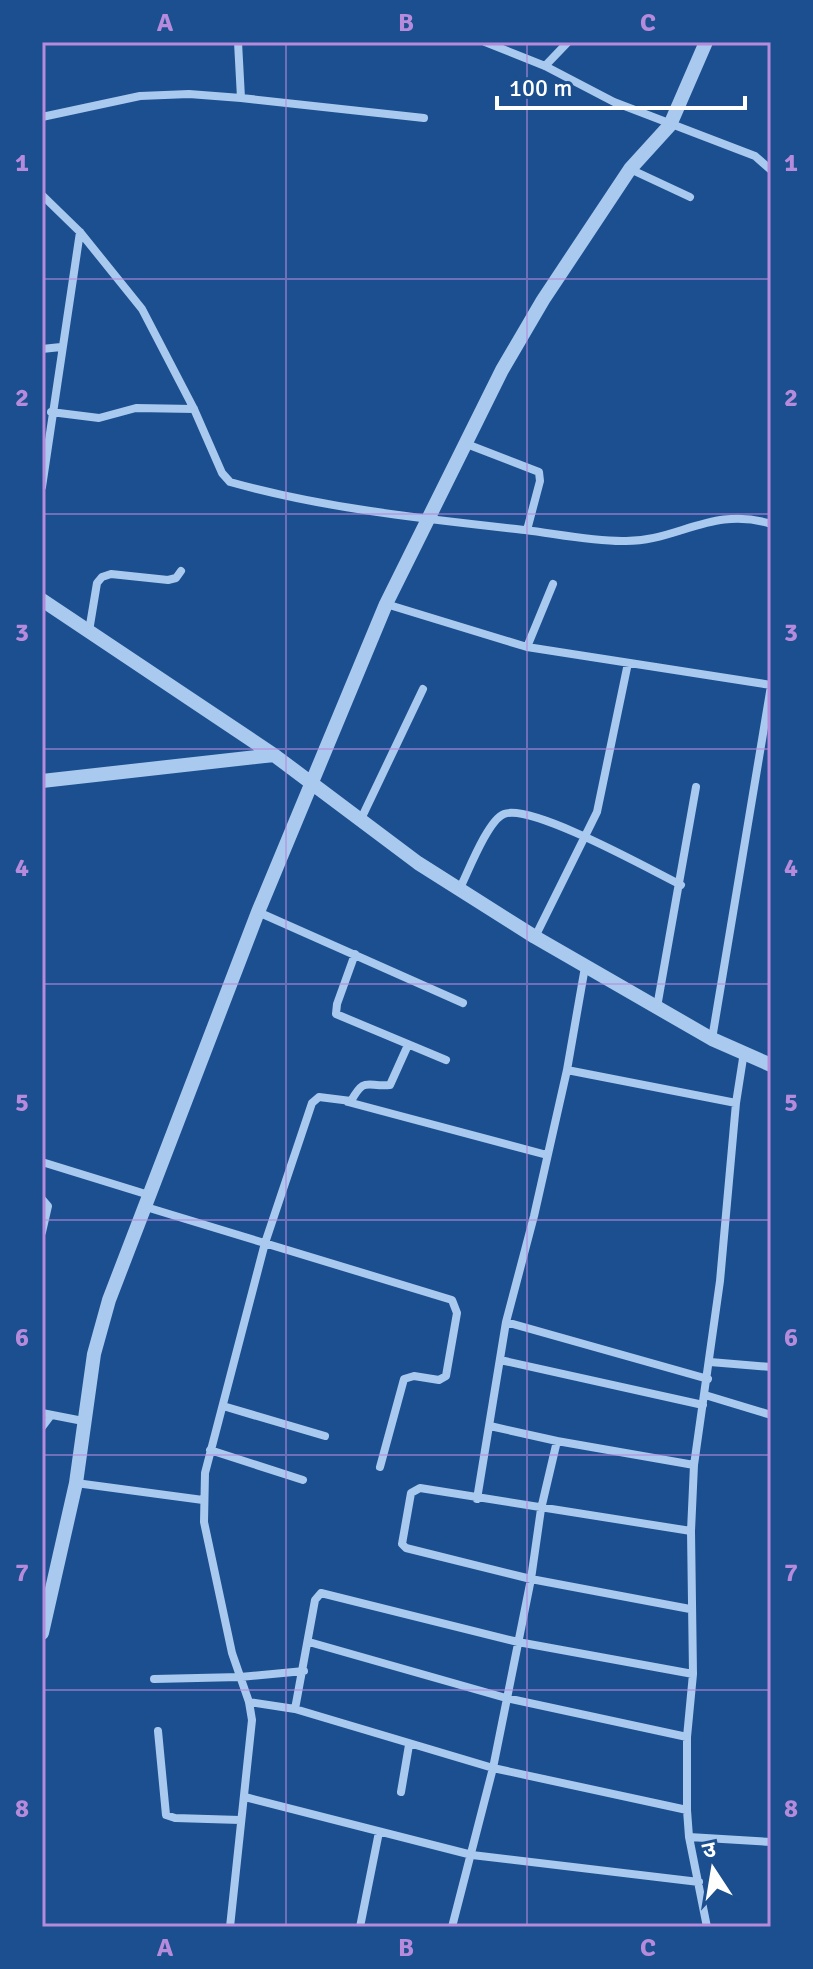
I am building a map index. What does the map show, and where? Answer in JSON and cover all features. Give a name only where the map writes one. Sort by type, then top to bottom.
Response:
[{"type":"street","points":[[238,42],[241,98]]},
{"type":"street","points":[[545,66],[568,42]]},
{"type":"street","points":[[42,1633],[76,1483],[94,1354],[109,1300],[258,912],[386,604],[464,443],[543,300],[630,169],[670,125],[706,42]]},
{"type":"street","points":[[490,43],[545,66],[614,102],[755,156],[771,170]]},
{"type":"street","points":[[42,117],[151,95],[189,94],[424,118]]},
{"type":"street","points":[[630,169],[690,197]]},
{"type":"street","points":[[42,195],[80,232],[142,309],[194,409],[222,473],[230,482],[322,504],[426,520],[601,540],[635,541],[707,521],[731,518],[756,519],[771,524]]},
{"type":"street","points":[[42,487],[80,232]]},
{"type":"street","points":[[42,349],[61,347]]},
{"type":"street","points":[[51,412],[99,418],[136,408],[194,409]]},
{"type":"street","points":[[464,443],[539,472],[540,481],[527,530]]},
{"type":"street","points":[[89,631],[97,583],[102,577],[111,574],[168,580],[176,578],[181,571]]},
{"type":"street","points":[[527,647],[553,584]]},
{"type":"street","points":[[42,600],[274,755],[418,863],[585,967],[712,1039],[771,1065]]},
{"type":"street","points":[[386,604],[527,647],[771,685],[712,1039]]},
{"type":"street","points":[[535,937],[597,812],[628,663]]},
{"type":"street","points":[[361,819],[423,689]]},
{"type":"street","points":[[42,781],[274,755]]},
{"type":"street","points":[[657,1008],[696,787]]},
{"type":"street","points":[[460,888],[493,823],[502,814],[515,812],[531,815],[586,838],[681,885]]},
{"type":"street","points":[[258,912],[463,1003]]},
{"type":"street","points":[[355,954],[336,1014],[446,1060]]},
{"type":"street","points":[[477,1499],[506,1322],[567,1070],[585,967]]},
{"type":"street","points":[[348,1102],[362,1084],[390,1085],[408,1045]]},
{"type":"street","points":[[707,1927],[689,1837],[687,1810],[687,1737],[693,1674],[691,1531],[694,1465],[708,1379],[744,1052]]},
{"type":"street","points":[[567,1070],[736,1103]]},
{"type":"street","points":[[230,1927],[252,1720],[232,1653],[210,1556],[203,1500],[210,1450],[265,1243],[312,1103],[322,1097],[348,1102],[547,1155]]},
{"type":"street","points":[[42,1162],[265,1243],[447,1297],[456,1305],[446,1376],[439,1380],[414,1376],[404,1379],[380,1467]]},
{"type":"street","points":[[42,1199],[48,1202],[42,1232]]},
{"type":"street","points":[[506,1322],[708,1379]]},
{"type":"street","points":[[500,1360],[703,1405]]},
{"type":"street","points":[[710,1362],[771,1367]]},
{"type":"street","points":[[705,1395],[771,1415]]},
{"type":"street","points":[[223,1406],[325,1436]]},
{"type":"street","points":[[42,1427],[46,1414],[83,1421]]},
{"type":"street","points":[[490,1426],[694,1465]]},
{"type":"street","points":[[452,1927],[493,1768],[531,1579],[541,1509],[557,1441]]},
{"type":"street","points":[[210,1450],[303,1480]]},
{"type":"street","points":[[76,1483],[203,1500]]},
{"type":"street","points":[[690,1609],[531,1579],[403,1547],[402,1541],[413,1490],[420,1488],[691,1531]]},
{"type":"street","points":[[295,1709],[315,1600],[321,1593],[518,1642],[693,1674]]},
{"type":"street","points":[[309,1642],[506,1698],[687,1737]]},
{"type":"street","points":[[154,1679],[240,1677],[304,1671]]},
{"type":"street","points":[[249,1702],[295,1709],[493,1768],[687,1810]]},
{"type":"street","points":[[158,1731],[166,1815],[240,1820]]},
{"type":"street","points":[[401,1792],[409,1745]]},
{"type":"street","points":[[245,1797],[472,1855],[699,1882]]},
{"type":"street","points":[[360,1927],[379,1832]]},
{"type":"street","points":[[689,1837],[771,1842]]}]
